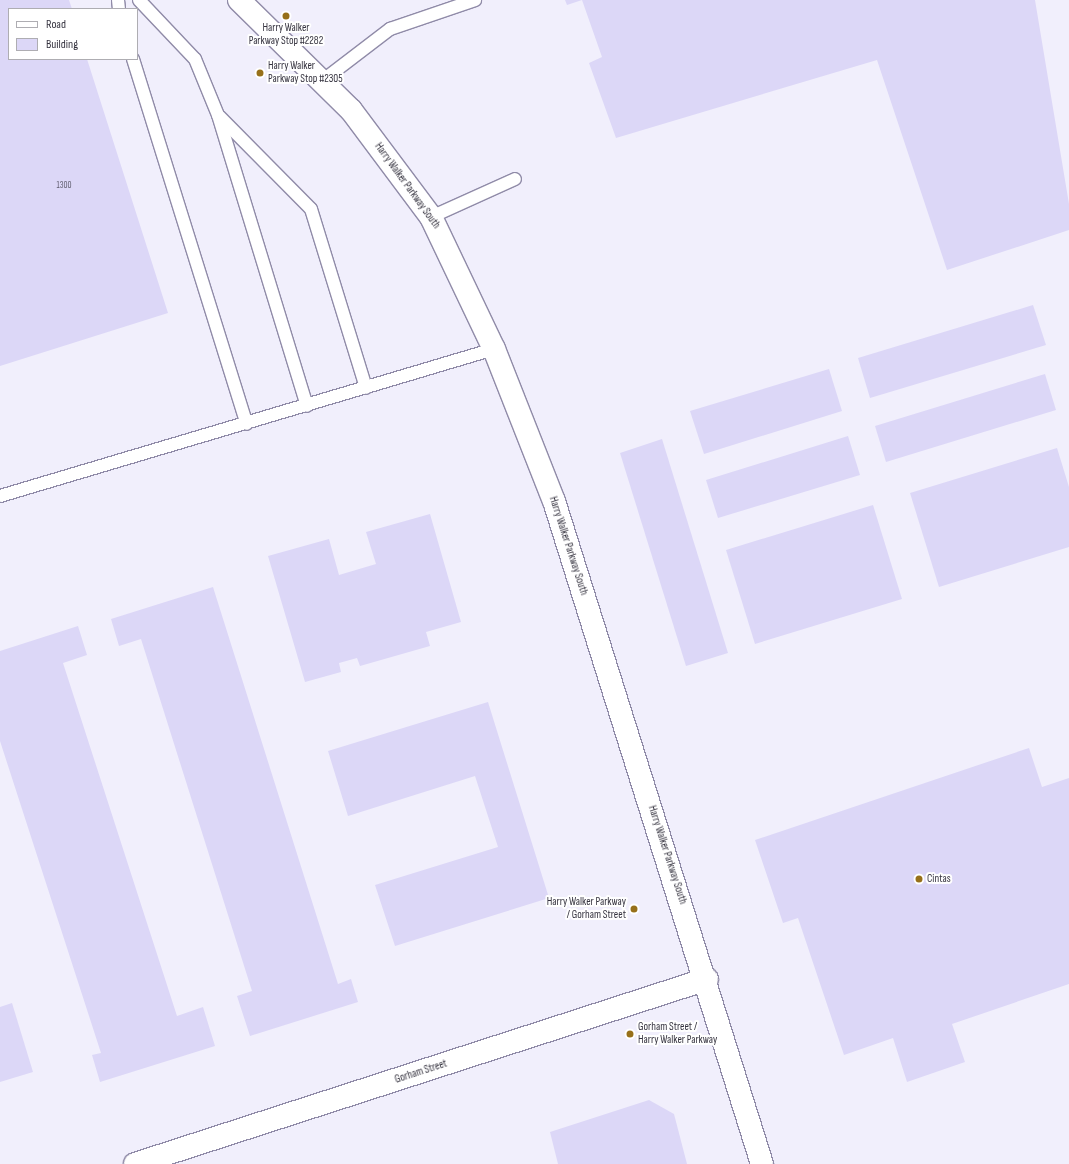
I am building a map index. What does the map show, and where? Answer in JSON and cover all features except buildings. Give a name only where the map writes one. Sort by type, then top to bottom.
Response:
[{"type":"street","name":"Harry Walker Parkway South","points":[[239,0],[351,110],[431,217],[494,349],[554,501],[707,979],[762,1164]]},
{"type":"street","name":"Gorham Street","points":[[134,1164],[707,979]]},
{"type":"lane","points":[[139,0],[195,59],[218,115],[307,406]]},
{"type":"lane","points":[[322,82],[390,29],[475,0]]},
{"type":"lane","points":[[133,60],[247,424]]},
{"type":"lane","points":[[218,115],[311,209],[366,388]]},
{"type":"lane","points":[[431,217],[515,178]]},
{"type":"lane","points":[[0,496],[247,424],[494,349]]},
{"type":"place","name":"Harry Walker Parkway Stop #2282","points":[[286,16]]},
{"type":"place","name":"Harry Walker Parkway Stop #2305","points":[[260,73]]},
{"type":"place","name":"Cintas","points":[[919,879]]},
{"type":"place","name":"Harry Walker Parkway / Gorham Street","points":[[634,909]]},
{"type":"place","name":"Gorham Street / Harry Walker Parkway","points":[[630,1034]]}]
